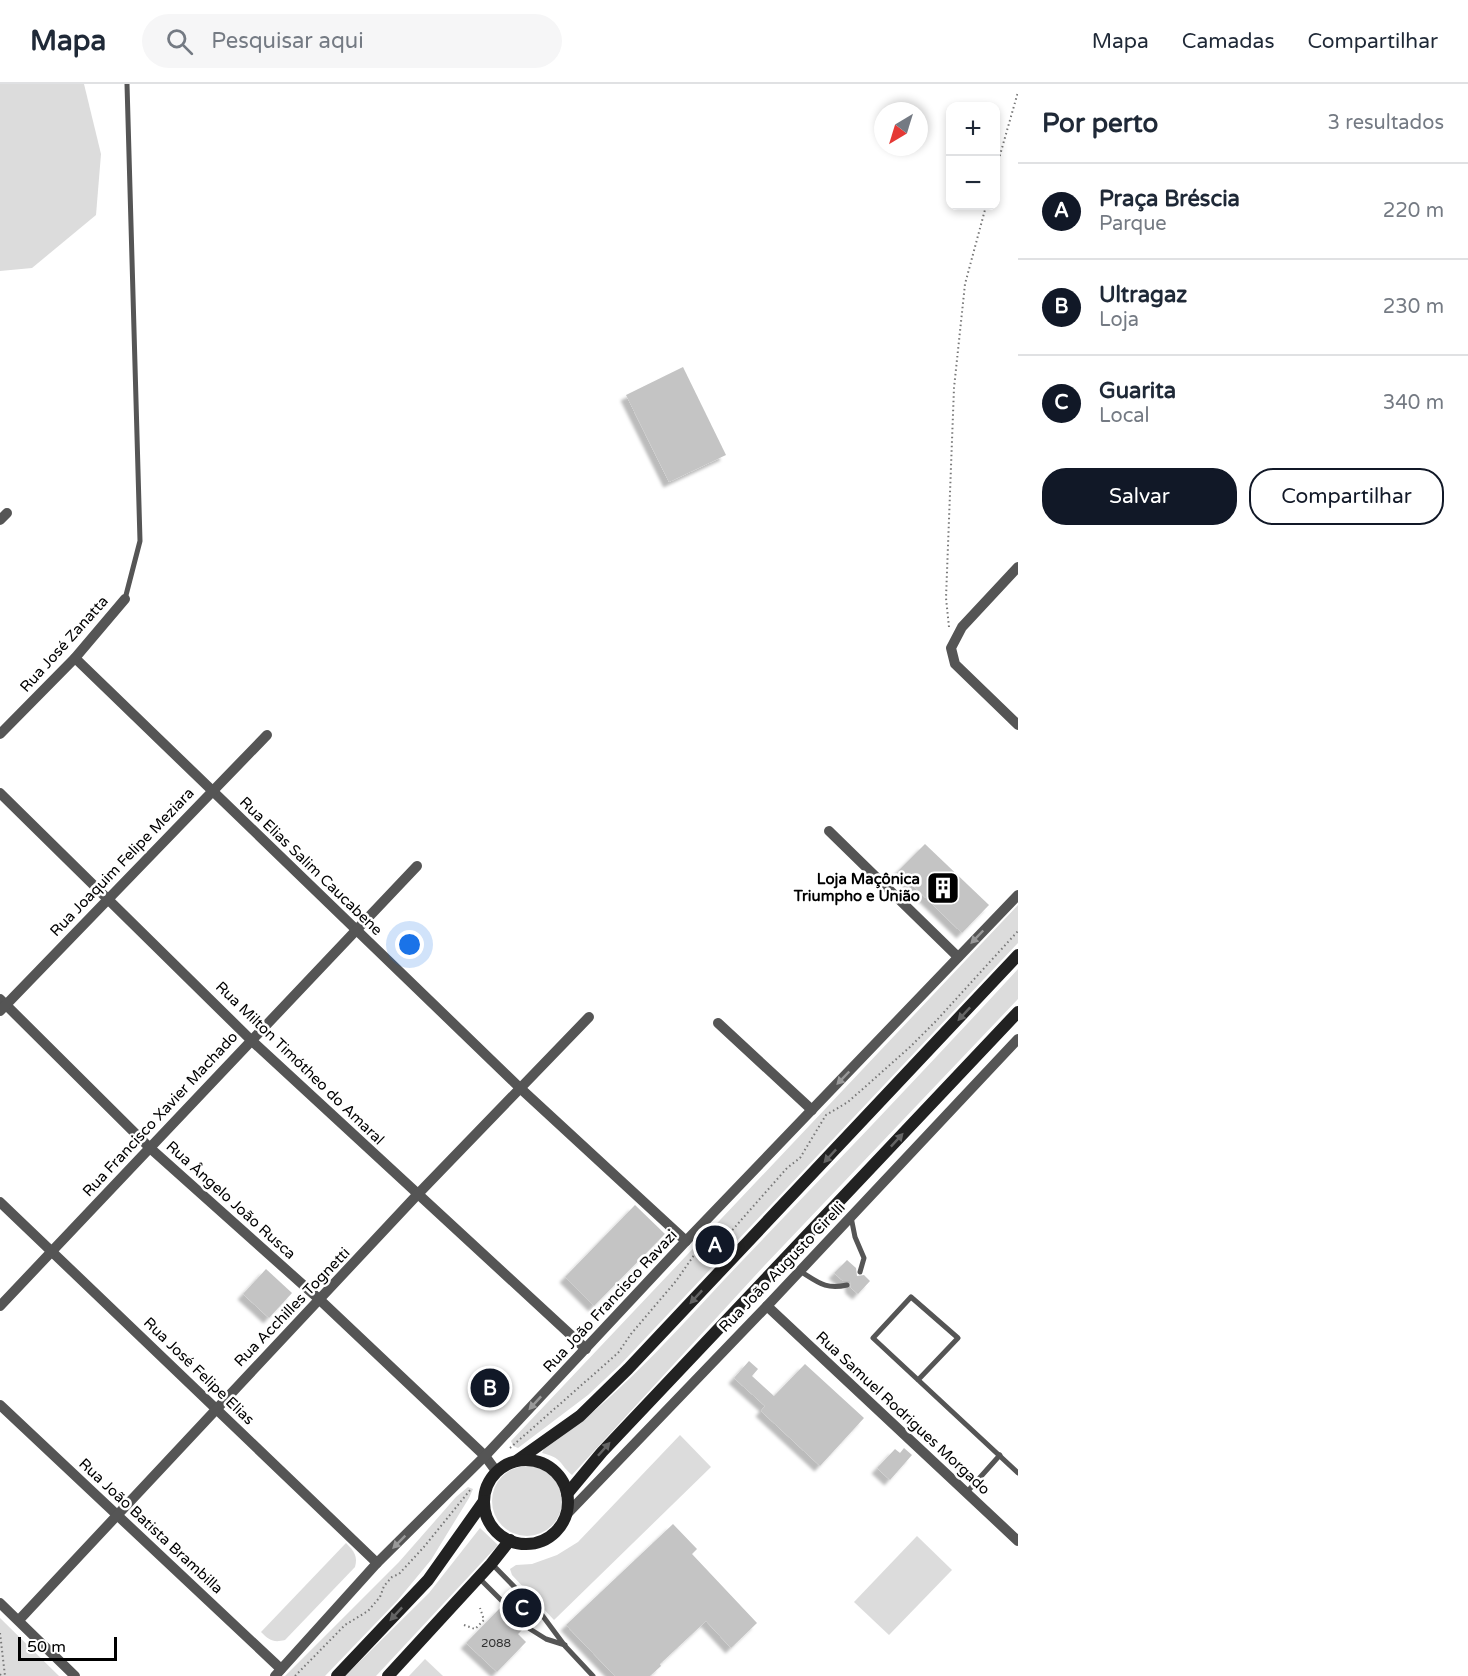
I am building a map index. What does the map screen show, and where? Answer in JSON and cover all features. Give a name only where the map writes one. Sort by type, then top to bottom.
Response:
[{"type":"main road","points":[[518,1460],[531,1460],[555,1471],[563,1482],[567,1494],[566,1515],[560,1527],[549,1537],[537,1542],[523,1544],[510,1540],[490,1525],[485,1513],[484,1501],[489,1480],[506,1464],[518,1460],[580,1416],[628,1369],[1018,955]]},
{"type":"main road","points":[[567,1494],[602,1452],[1018,1012]]},
{"type":"main road","points":[[338,1676],[428,1580],[484,1501]]},
{"type":"main road","points":[[388,1676],[491,1564],[510,1540]]},
{"type":"street","points":[[1018,567],[962,627],[951,648],[955,664],[1018,725]]},
{"type":"street","name":"Rua José Zanatta","points":[[0,734],[75,658],[125,599]]},
{"type":"street","name":"Rua Elias Salim Caucabene","points":[[75,658],[520,1088],[686,1241]]},
{"type":"street","name":"Rua Joaquim Felipe Meziara","points":[[2,1005],[267,735]]},
{"type":"street","name":"Rua Milton Timótheo do Amaral","points":[[0,794],[251,1040],[586,1349]]},
{"type":"street","points":[[828,831],[958,957]]},
{"type":"street","name":"Rua Francisco Xavier Machado","points":[[0,1306],[417,866]]},
{"type":"street","name":"Rua João Francisco Ravazi","points":[[278,1673],[377,1563],[485,1456],[686,1241],[1018,895]]},
{"type":"street","name":"Rua Ângelo João Rusca","points":[[2,1005],[150,1148],[320,1300],[485,1456],[496,1472]]},
{"type":"street","name":"Rua Acchilles Tognetti","points":[[19,1620],[417,1195],[589,1017]]},
{"type":"street","points":[[718,1023],[812,1110]]},
{"type":"street","name":"Rua João Augusto Cirelli","points":[[566,1515],[767,1306],[1018,1039]]},
{"type":"street","name":"Rua José Felipe Elias","points":[[0,1202],[377,1563]]},
{"type":"street","name":"Rua Samuel Rodrigues Morgado","points":[[767,1306],[1018,1541]]},
{"type":"street","name":"Rua João Batista Brambilla","points":[[0,1405],[278,1673]]},
{"type":"street","points":[[0,1603],[75,1676]]},
{"type":"lane","points":[[125,599],[140,541],[127,84]]},
{"type":"lane","points":[[851,1217],[855,1237],[864,1258],[860,1272]]},
{"type":"lane","points":[[800,1271],[825,1286],[834,1288],[847,1285]]},
{"type":"lane","points":[[918,1380],[958,1338],[911,1297],[873,1338],[918,1380],[1000,1455],[1018,1473]]},
{"type":"lane","points":[[966,1492],[1000,1455]]},
{"type":"lane","points":[[491,1564],[542,1615],[565,1646],[593,1676]]},
{"type":"lane","points":[[478,1577],[530,1629],[546,1640],[565,1646]]},
{"type":"path","points":[[1000,156],[1018,92]]},
{"type":"path","points":[[951,648],[946,598],[954,388],[965,284],[985,210]]},
{"type":"path","points":[[507,1450],[618,1353],[676,1281],[699,1248],[728,1235],[787,1168],[800,1158],[826,1115],[848,1102],[923,1034],[1018,931]]},
{"type":"path","points":[[295,1676],[345,1625],[368,1611],[380,1597],[384,1586],[392,1577],[399,1574],[423,1548],[471,1489]]},
{"type":"path","points":[[464,1625],[475,1629],[481,1626],[484,1620],[480,1608]]},
{"type":"path","points":[[0,1633],[2,1675]]},
{"type":"shaded area","points":[[0,84],[84,84],[101,154],[96,215],[32,268],[0,271]]},
{"type":"shaded area","points":[[1018,905],[1018,943],[620,1365],[588,1395],[518,1448],[513,1446],[511,1441]]},
{"type":"shaded area","points":[[1018,969],[1018,999],[764,1266],[572,1475],[557,1459],[542,1453],[544,1449],[598,1408],[647,1361]]},
{"type":"shaded area","points":[[680,1435],[711,1467],[554,1620],[512,1575],[510,1569],[516,1565],[532,1564],[557,1555],[578,1542]]},
{"type":"shaded area","points":[[527,1466],[546,1472],[556,1482],[562,1501],[556,1520],[546,1530],[527,1536],[508,1530],[498,1520],[492,1501],[498,1482],[508,1472]]},
{"type":"shaded area","points":[[468,1487],[473,1489],[469,1498],[431,1560],[397,1601],[325,1676],[285,1676],[399,1562],[456,1497]]},
{"type":"shaded area","points":[[480,1528],[498,1545],[376,1676],[345,1676],[429,1593]]},
{"type":"shaded area","points":[[917,1536],[952,1570],[889,1635],[854,1602]]},
{"type":"shaded area","points":[[346,1543],[355,1554],[355,1567],[285,1640],[274,1641],[266,1637],[261,1632]]},
{"type":"shaded area","points":[[0,1618],[59,1676],[0,1676]]},
{"type":"shaded area","points":[[425,1659],[443,1676],[409,1676]]},
{"type":"building","points":[[683,367],[726,455],[669,482],[626,395]]},
{"type":"building","name":"Loja Maçônica Triumpho e União","points":[[925,844],[989,905],[962,933],[898,871]]},
{"type":"building","points":[[635,1205],[665,1234],[594,1306],[565,1277]]},
{"type":"building","points":[[847,1260],[856,1268],[857,1276],[864,1275],[870,1281],[858,1294],[851,1288],[850,1281],[843,1281],[834,1273]]},
{"type":"building","points":[[266,1269],[292,1293],[269,1318],[243,1294]]},
{"type":"building","points":[[749,1361],[758,1369],[752,1376],[774,1396],[805,1364],[864,1418],[820,1466],[761,1411],[765,1406],[734,1378]]},
{"type":"building","points":[[904,1448],[912,1455],[890,1480],[877,1468],[895,1449],[900,1453]]},
{"type":"building","points":[[673,1524],[697,1549],[692,1554],[757,1623],[731,1648],[706,1621],[650,1676],[615,1676],[566,1625]]},
{"type":"building","points":[[513,1594],[536,1616],[530,1622],[508,1600]]},
{"type":"building","points":[[501,1607],[523,1629],[518,1634],[526,1642],[497,1672],[466,1643]]},
{"type":"place","name":"Loja Maçônica Triumpho e União","points":[[943,888]]},
{"type":"place","name":"Praça Bréscia","points":[[715,1245]]},
{"type":"place","name":"Ultragaz","points":[[490,1388]]},
{"type":"place","name":"Guarita","points":[[522,1608]]}]
